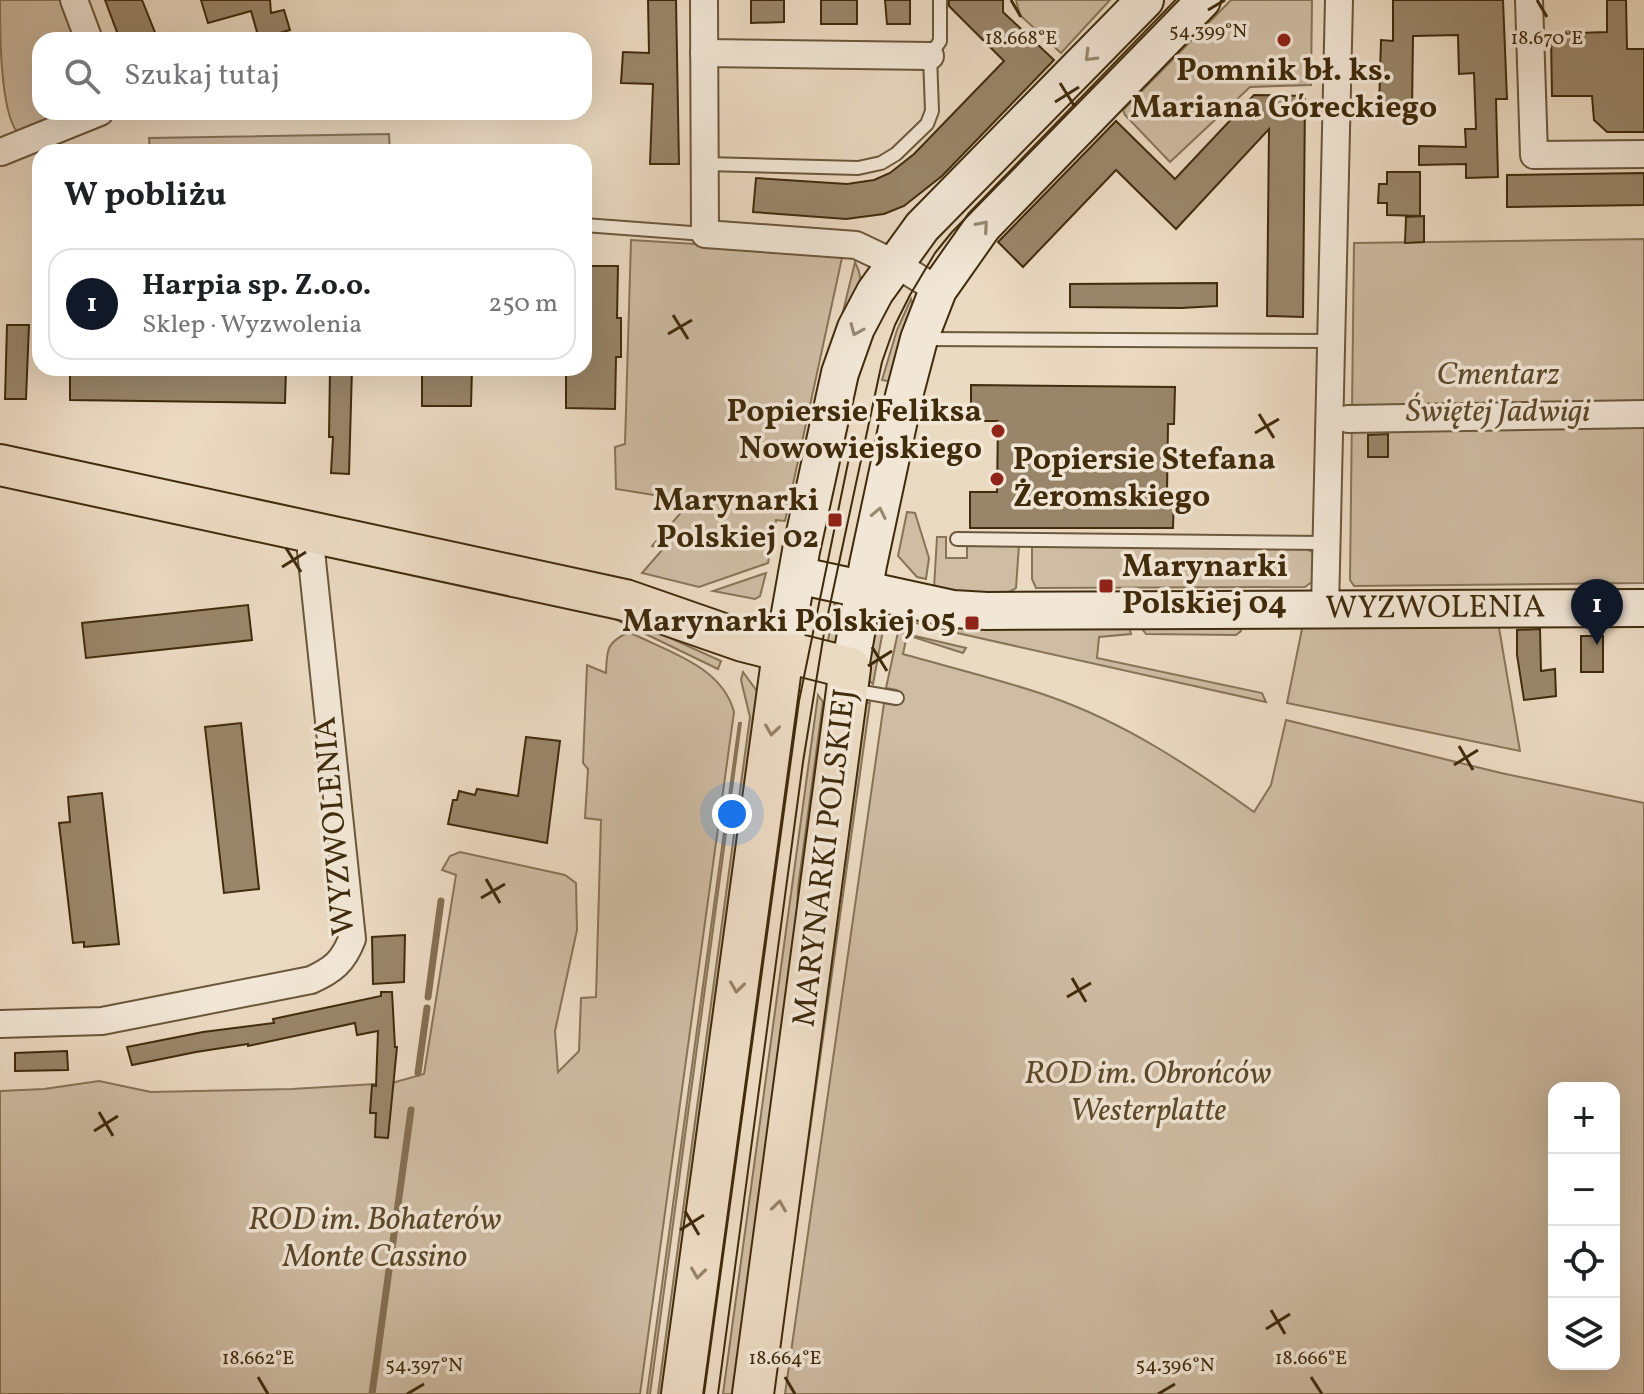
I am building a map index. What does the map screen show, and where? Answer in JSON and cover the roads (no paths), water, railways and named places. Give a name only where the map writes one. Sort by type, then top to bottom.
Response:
[{"type":"main road","points":[[0,465],[625,600],[783,653],[849,679]]},
{"type":"main road","points":[[682,1394],[783,653]]},
{"type":"main road","name":"MARYNARKI POLSKIEJ","points":[[753,1394],[849,679]]},
{"type":"street","points":[[74,0],[86,32]]},
{"type":"street","points":[[704,0],[705,234],[856,245],[894,263],[938,290]]},
{"type":"street","points":[[783,653],[840,373],[856,328],[894,263],[922,227],[1145,0]]},
{"type":"street","name":"MARYNARKI POLSKIEJ","points":[[849,679],[904,396],[919,339],[938,290],[983,226],[1202,0]]},
{"type":"street","points":[[1325,609],[1339,0]]},
{"type":"street","points":[[1529,0],[1534,155],[1644,154]]},
{"type":"street","points":[[704,53],[930,56]]},
{"type":"street","points":[[0,162],[0,150],[79,120]]},
{"type":"street","points":[[1348,419],[1644,414]]},
{"type":"street","name":"WYZWOLENIA","points":[[0,1024],[102,1021],[311,980],[339,965],[352,939],[309,532]]},
{"type":"street","name":"WYZWOLENIA","points":[[797,575],[953,609],[987,611],[1644,608]]},
{"type":"lane","points":[[705,164],[858,168],[881,163],[896,154],[927,124],[932,111],[930,56],[940,41],[940,0]]},
{"type":"lane","points":[[592,226],[705,234]]},
{"type":"lane","points":[[919,339],[1331,341]]},
{"type":"lane","points":[[957,539],[1327,543]]},
{"type":"lane","points":[[849,679],[897,698]]},
{"type":"waterway","points":[[428,997],[441,901]]},
{"type":"waterway","points":[[418,1073],[427,1008]]},
{"type":"waterway","points":[[372,1394],[411,1110]]},
{"type":"tram line","points":[[718,1394],[803,762],[824,633],[882,362],[910,295],[935,253],[952,232],[1179,0]]},
{"type":"tram line","points":[[704,1394],[799,701],[849,458]]},
{"type":"place","name":"Pomnik bł. ks. Mariana Góreckiego","points":[[1284,40]]},
{"type":"place","name":"Popiersie Feliksa Nowowiejskiego","points":[[998,431]]},
{"type":"place","name":"Popiersie Stefana Żeromskiego","points":[[997,479]]},
{"type":"place","name":"Marynarki Polskiej 02","points":[[835,520]]},
{"type":"place","name":"Marynarki Polskiej 04","points":[[1106,586]]},
{"type":"place","name":"Marynarki Polskiej 05","points":[[972,623]]},
{"type":"place","name":"Harpia sp. Z.o.o.","points":[[1597,645]]},
{"type":"park label","name":"Cmentarz Świętej Jadwigi","points":[[1498,394]]},
{"type":"park label","name":"ROD im. Obrońców Westerplatte","points":[[1148,1094]]},
{"type":"park label","name":"ROD im. Bohaterów Monte Cassino","points":[[375,1240]]}]
